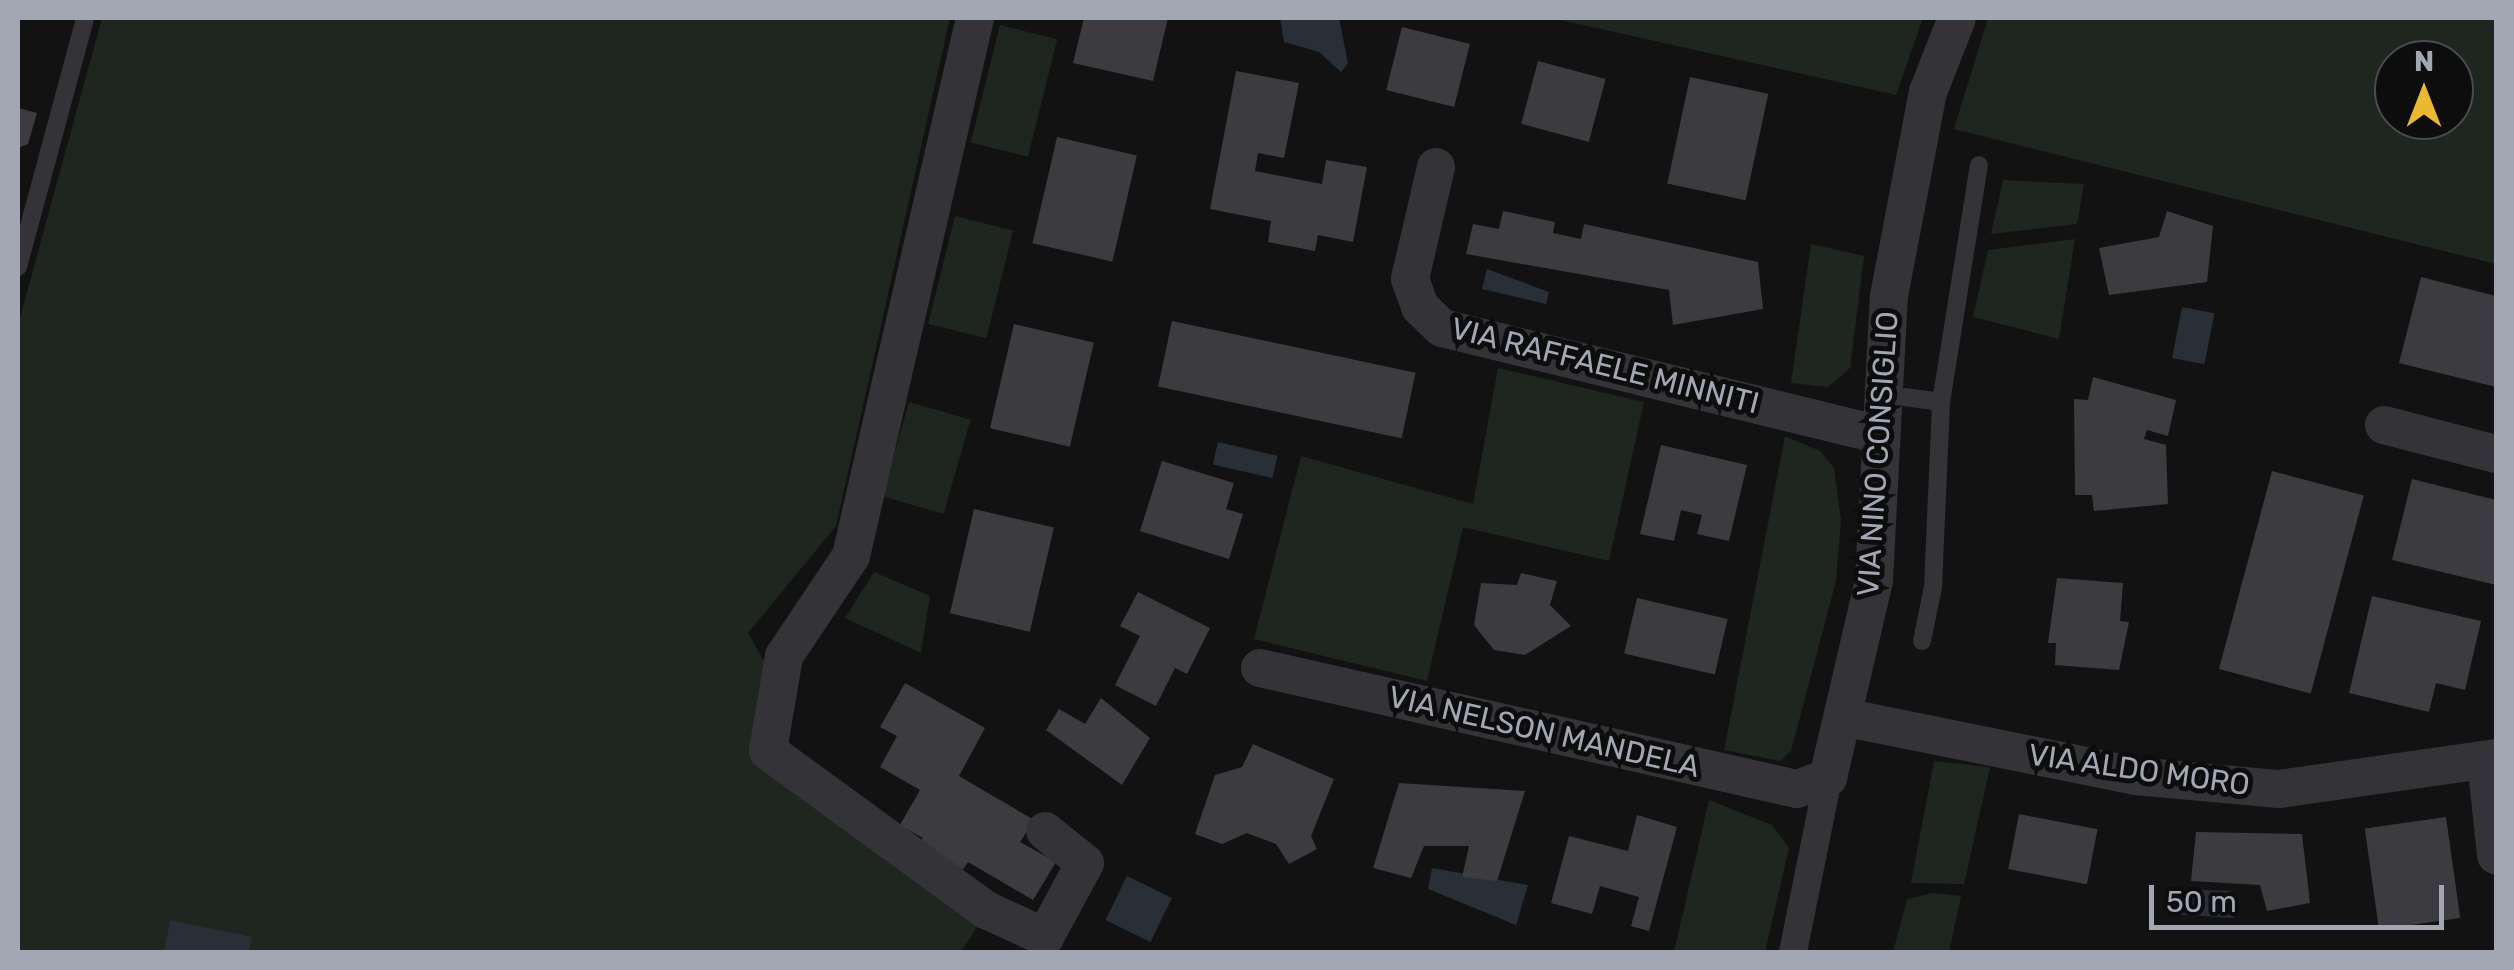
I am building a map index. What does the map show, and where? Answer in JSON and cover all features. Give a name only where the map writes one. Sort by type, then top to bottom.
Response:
[{"type":"street","points":[[975,18],[851,556],[784,656],[768,752],[970,900],[1045,937],[1086,862],[1044,830]]},
{"type":"street","name":"VIA NINO CONSIGLIO","points":[[1794,952],[1828,778],[1874,580],[1878,434],[1889,296],[1928,92],[1957,18]]},
{"type":"street","name":"VIA RAFFAELE MINNITI","points":[[1436,168],[1410,279],[1420,307],[1442,328],[1878,434]]},
{"type":"street","points":[[2384,425],[2496,454]]},
{"type":"street","name":"VIA NELSON MANDELA","points":[[1260,668],[1796,789],[1828,778]]},
{"type":"street","name":"VIA ALDO MORO","points":[[1842,718],[2135,776],[2279,789],[2491,759]]},
{"type":"street","points":[[2491,759],[2496,855]]},
{"type":"lane","points":[[18,266],[85,18]]},
{"type":"lane","points":[[1922,641],[1933,587],[1941,402],[1979,166]]},
{"type":"lane","points":[[1881,394],[1941,402]]},
{"type":"shaded area","points":[[102,18],[950,18],[836,526],[748,633],[767,666],[755,757],[978,925],[961,952],[18,952],[18,325]]},
{"type":"shaded area","points":[[1280,18],[1339,18],[1348,63],[1341,72],[1319,52],[1284,42]]},
{"type":"shaded area","points":[[1552,18],[1923,18],[1896,95]]},
{"type":"shaded area","points":[[1988,18],[2496,18],[2496,264],[1954,129]]},
{"type":"shaded area","points":[[1000,25],[1057,39],[1028,157],[971,142]]},
{"type":"shaded area","points":[[2003,180],[2084,184],[2077,224],[1991,234]]},
{"type":"shaded area","points":[[955,216],[1013,231],[986,338],[928,324]]},
{"type":"shaded area","points":[[2075,239],[2059,339],[1973,317],[1988,250]]},
{"type":"shaded area","points":[[1811,244],[1864,256],[1850,368],[1828,387],[1791,383]]},
{"type":"shaded area","points":[[1487,269],[1549,292],[1546,304],[1482,289]]},
{"type":"shaded area","points":[[2182,307],[2214,313],[2204,364],[2172,358]]},
{"type":"shaded area","points":[[1498,368],[1644,402],[1609,561],[1463,527],[1427,681],[1254,639],[1301,456],[1473,504]]},
{"type":"shaded area","points":[[909,402],[971,420],[944,514],[882,496]]},
{"type":"shaded area","points":[[1785,436],[1820,451],[1834,468],[1841,520],[1836,581],[1791,751],[1780,761],[1724,750]]},
{"type":"shaded area","points":[[1218,442],[1277,456],[1272,478],[1213,464]]},
{"type":"shaded area","points":[[874,572],[930,596],[921,653],[845,618]]},
{"type":"shaded area","points":[[1934,761],[1990,767],[1964,884],[1911,883]]},
{"type":"shaded area","points":[[1709,800],[1772,825],[1789,848],[1765,952],[1674,952]]},
{"type":"shaded area","points":[[1432,868],[1528,885],[1516,925],[1428,889]]},
{"type":"shaded area","points":[[1127,876],[1172,898],[1150,942],[1106,920]]},
{"type":"shaded area","points":[[2174,889],[2231,891],[2234,918],[2170,914]]},
{"type":"shaded area","points":[[1933,893],[1961,896],[1949,952],[1893,952],[1907,899]]},
{"type":"shaded area","points":[[170,920],[252,937],[249,952],[164,952]]},
{"type":"building","points":[[1084,18],[1168,18],[1153,81],[1073,63]]},
{"type":"building","points":[[1402,27],[1470,44],[1454,107],[1386,90]]},
{"type":"building","points":[[1538,61],[1606,79],[1589,142],[1521,124]]},
{"type":"building","points":[[1236,71],[1299,83],[1284,158],[1258,153],[1255,171],[1322,184],[1326,160],[1367,167],[1353,242],[1318,235],[1315,251],[1268,242],[1271,221],[1210,209]]},
{"type":"building","points":[[1690,77],[1768,94],[1746,200],[1667,184]]},
{"type":"building","points":[[18,108],[37,113],[28,144],[18,148]]},
{"type":"building","points":[[1057,137],[1137,155],[1112,262],[1032,243]]},
{"type":"building","points":[[1503,211],[1555,222],[1553,233],[1581,239],[1584,224],[1758,262],[1763,309],[1673,325],[1669,290],[1466,254],[1473,224],[1499,229]]},
{"type":"building","points":[[2167,211],[2213,226],[2207,282],[2109,295],[2099,248],[2159,237]]},
{"type":"building","points":[[2421,277],[2496,296],[2496,387],[2399,363]]},
{"type":"building","points":[[1172,321],[1416,373],[1402,438],[1158,387]]},
{"type":"building","points":[[1014,324],[1094,342],[1070,447],[990,428]]},
{"type":"building","points":[[2093,377],[2176,400],[2168,436],[2147,430],[2144,439],[2166,445],[2168,504],[2094,511],[2092,495],[2075,495],[2074,399],[2088,400]]},
{"type":"building","points":[[1661,445],[1747,465],[1729,541],[1697,534],[1702,515],[1681,510],[1674,541],[1640,534]]},
{"type":"building","points":[[1162,461],[1234,483],[1226,509],[1243,514],[1229,559],[1140,531]]},
{"type":"building","points":[[2272,471],[2364,496],[2311,694],[2219,669]]},
{"type":"building","points":[[2412,479],[2496,500],[2496,585],[2392,560]]},
{"type":"building","points":[[974,509],[1054,527],[1030,632],[950,613]]},
{"type":"building","points":[[1521,573],[1557,581],[1550,605],[1571,626],[1525,655],[1494,650],[1474,625],[1481,583],[1517,585]]},
{"type":"building","points":[[2057,578],[2123,583],[2120,621],[2129,622],[2119,670],[2055,665],[2056,643],[2048,643]]},
{"type":"building","points":[[1138,592],[1210,628],[1187,674],[1175,668],[1156,706],[1115,685],[1140,636],[1120,626]]},
{"type":"building","points":[[2372,596],[2481,621],[2465,690],[2436,683],[2429,712],[2349,693]]},
{"type":"building","points":[[1637,598],[1728,619],[1715,674],[1624,654]]},
{"type":"building","points":[[905,683],[985,728],[959,776],[1034,820],[1020,842],[1056,862],[1033,900],[968,862],[960,874],[917,849],[923,838],[900,825],[920,790],[880,767],[897,736],[880,727]]},
{"type":"building","points":[[1101,698],[1150,738],[1122,785],[1046,730],[1059,709],[1085,724]]},
{"type":"building","points":[[1253,744],[1334,779],[1311,836],[1317,849],[1289,864],[1276,844],[1247,833],[1222,844],[1195,834],[1215,775],[1242,767]]},
{"type":"building","points":[[1399,783],[1525,791],[1497,881],[1462,877],[1469,846],[1424,846],[1411,878],[1373,868]]},
{"type":"building","points":[[2019,814],[2098,829],[2087,884],[2008,869]]},
{"type":"building","points":[[1637,815],[1677,827],[1649,931],[1631,926],[1639,897],[1600,886],[1592,914],[1551,903],[1569,836],[1628,851]]},
{"type":"building","points":[[2446,817],[2460,918],[2379,929],[2365,828]]},
{"type":"building","points":[[2196,832],[2302,834],[2310,903],[2267,911],[2260,885],[2191,881]]}]
